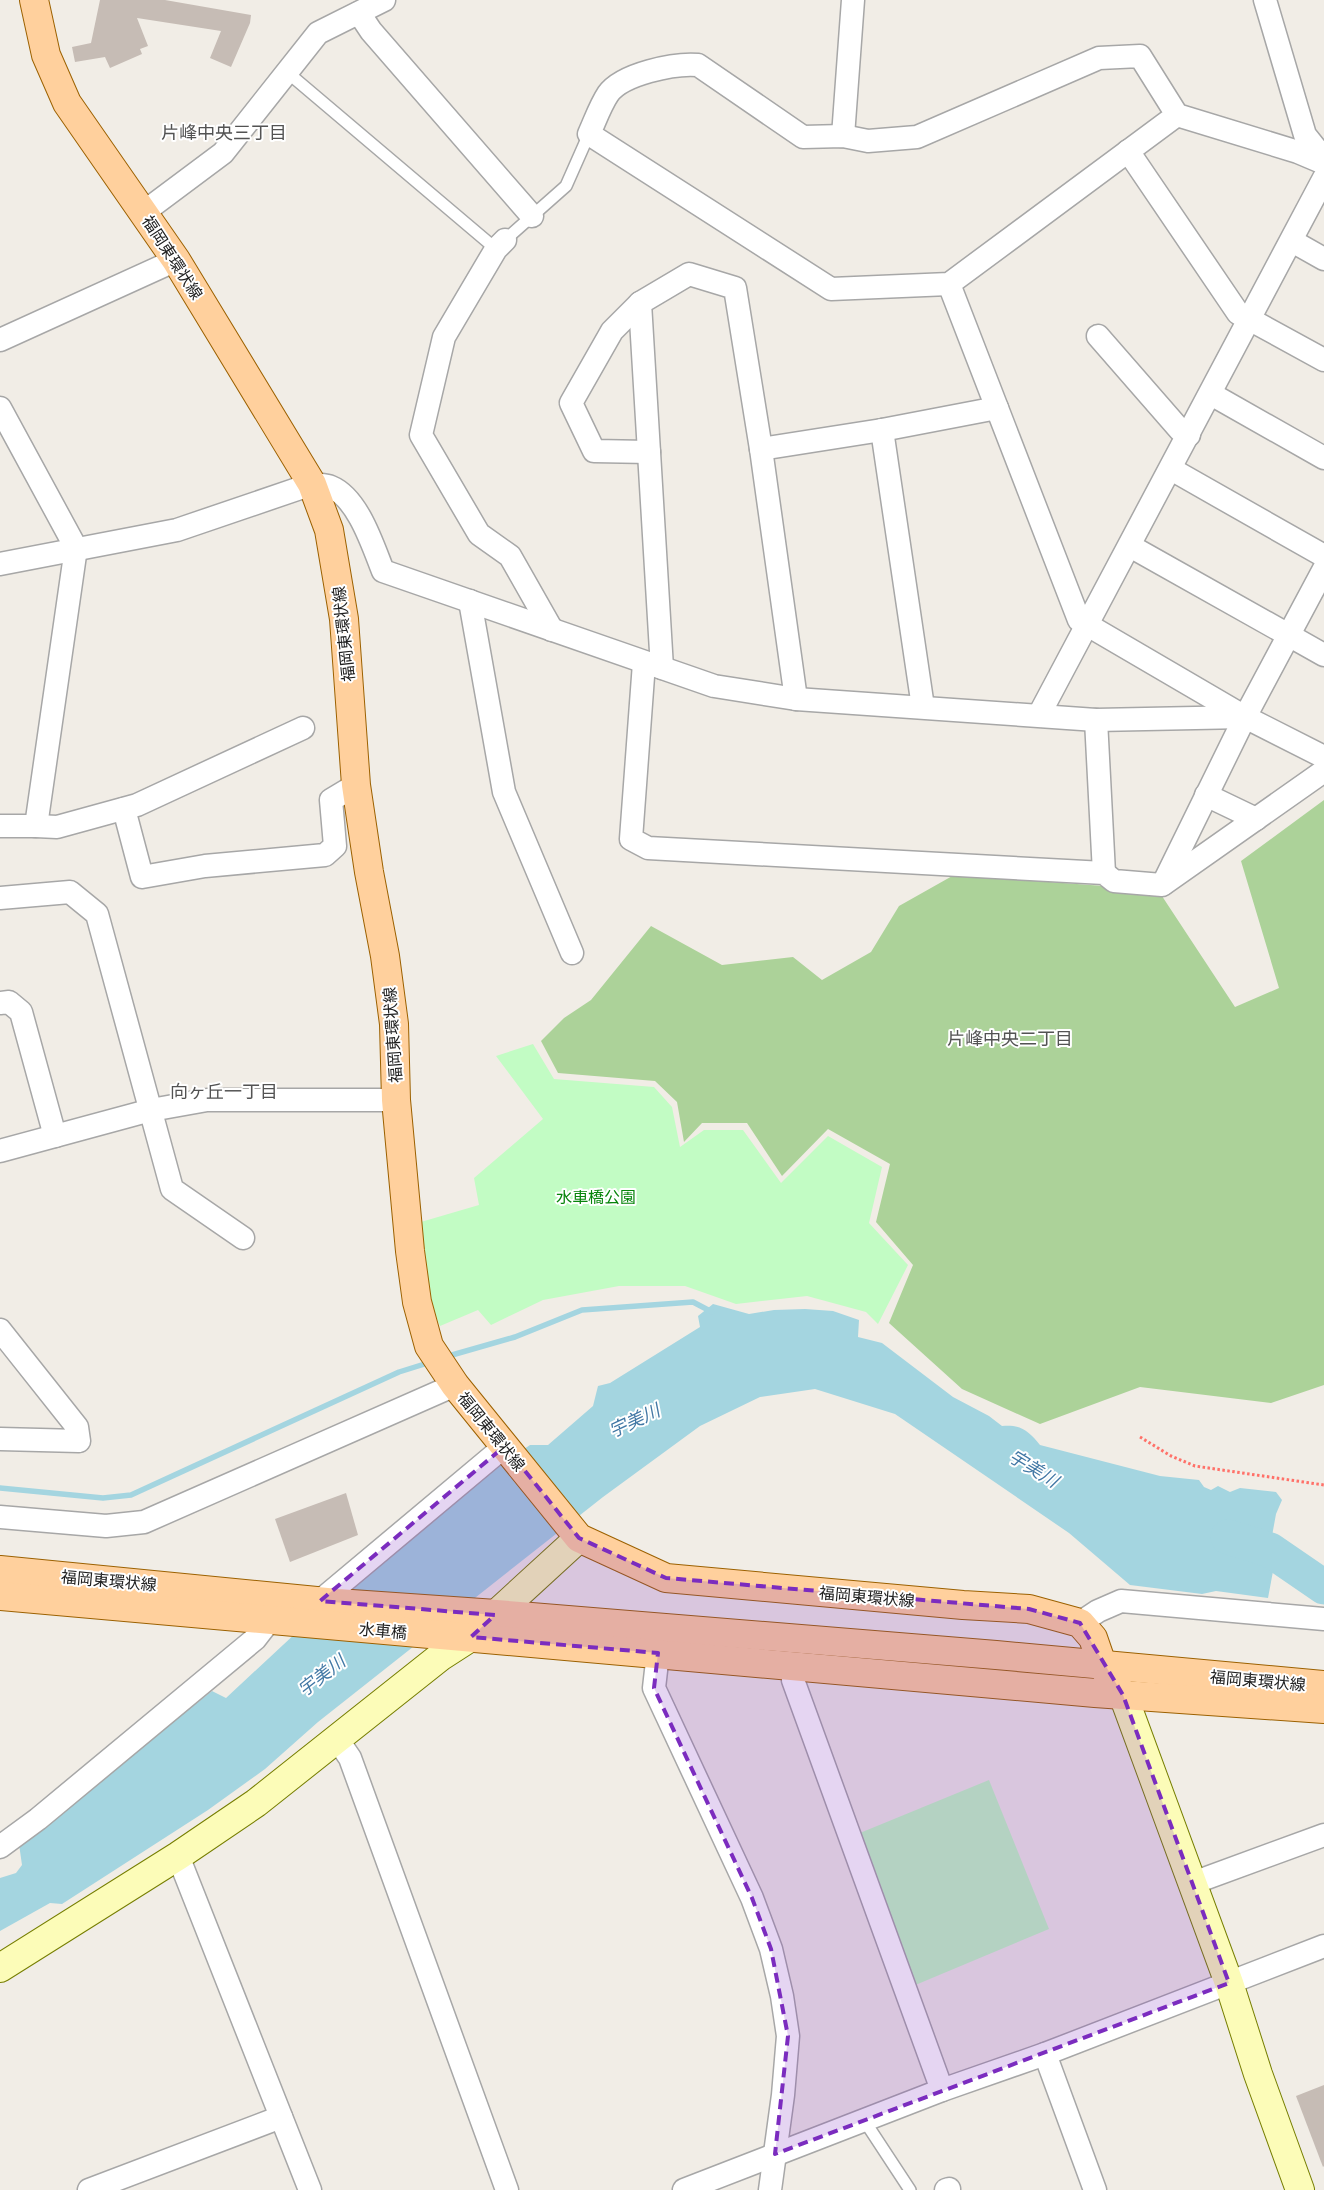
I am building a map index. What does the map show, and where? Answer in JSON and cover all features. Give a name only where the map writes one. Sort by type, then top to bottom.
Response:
[{"type":"main road","name":"福岡東環状線","points":[[34,0],[46,55],[67,103],[176,260],[312,484],[329,530],[344,619],[356,785],[394,1024],[396,1100],[417,1302],[429,1346],[453,1381],[574,1533],[666,1578],[1029,1609],[1080,1623]]},
{"type":"main road","name":"福岡東環状線","points":[[0,1570],[328,1602]]},
{"type":"main road","name":"福岡東環状線","points":[[0,1596],[303,1623]]},
{"type":"main road","name":"水車橋","points":[[328,1602],[492,1614]]},
{"type":"main road","name":"福岡東環状線","points":[[492,1614],[996,1655],[1103,1667],[1324,1685]]},
{"type":"main road","name":"水車橋","points":[[303,1623],[467,1636]]},
{"type":"main road","points":[[1080,1623],[1092,1638],[1103,1667],[1123,1695]]},
{"type":"main road","name":"福岡東環状線","points":[[467,1636],[1123,1695],[1324,1709]]},
{"type":"street","points":[[144,212],[223,153],[318,33],[384,0]]},
{"type":"street","points":[[843,136],[853,0]]},
{"type":"street","points":[[1265,0],[1304,134],[1324,159]]},
{"type":"street","points":[[359,13],[371,32],[532,216]]},
{"type":"street","points":[[1176,115],[949,284],[831,289],[590,134],[608,95],[620,81],[680,63],[698,65],[803,137],[843,136],[868,141],[917,137],[1098,58],[1140,56],[1176,115],[1298,152],[1324,163]]},
{"type":"street","points":[[1128,151],[1238,313],[1324,360]]},
{"type":"street","points":[[1039,715],[1324,178]]},
{"type":"street","points":[[1292,241],[1324,259]]},
{"type":"street","points":[[501,245],[444,337],[421,435],[479,534],[510,556],[552,630]]},
{"type":"street","points":[[0,340],[176,260]]},
{"type":"street","points":[[649,452],[594,451],[572,403],[612,331],[640,303],[689,274],[735,288],[761,449],[796,699]]},
{"type":"street","points":[[949,284],[1079,620],[1245,717],[1324,757]]},
{"type":"street","points":[[640,303],[649,452],[653,665],[632,839],[648,848],[1104,873],[1114,882],[1162,886],[1324,771]]},
{"type":"street","points":[[1098,336],[1180,430],[1189,435]]},
{"type":"street","points":[[1211,394],[1324,458]]},
{"type":"street","points":[[0,408],[76,548],[36,826]]},
{"type":"street","points":[[761,449],[882,430],[997,408]]},
{"type":"street","points":[[882,430],[923,707]]},
{"type":"street","points":[[1171,469],[1324,556]]},
{"type":"street","points":[[0,564],[177,530],[312,484],[331,486],[350,502],[366,527],[383,571],[714,686],[796,699],[1096,720],[1245,717]]},
{"type":"street","points":[[1130,546],[1324,655]]},
{"type":"street","points":[[1162,886],[1245,717],[1324,569]]},
{"type":"street","points":[[470,601],[504,792],[572,953]]},
{"type":"street","points":[[1096,720],[1104,873]]},
{"type":"street","points":[[0,826],[58,827],[137,805],[303,728]]},
{"type":"street","points":[[124,809],[142,877],[205,866],[325,855],[335,846],[331,800],[356,785]]},
{"type":"street","points":[[1206,795],[1256,819]]},
{"type":"street","points":[[0,898],[70,892],[97,914],[172,1189],[243,1238]]},
{"type":"street","points":[[0,1003],[9,1002],[21,1012],[55,1136]]},
{"type":"street","points":[[0,1151],[151,1110],[207,1100],[396,1100]]},
{"type":"street","points":[[0,1330],[77,1427],[79,1441],[0,1439]]},
{"type":"street","points":[[0,1517],[106,1526],[144,1522],[453,1381]]},
{"type":"street","points":[[328,1602],[508,1450]]},
{"type":"street","points":[[0,1968],[178,1856],[256,1803],[467,1636],[574,1533]]},
{"type":"street","points":[[1080,1623],[1098,1611],[1121,1602],[1324,1619]]},
{"type":"street","points":[[0,1847],[255,1639],[269,1621]]},
{"type":"street","points":[[658,1653],[654,1688],[752,1898],[772,1949],[782,1996],[788,2036],[783,2095],[770,2190]]},
{"type":"street","points":[[793,1666],[793,1680],[942,2090]]},
{"type":"street","points":[[1123,1695],[1229,1983],[1258,2074],[1300,2190]]},
{"type":"street","points":[[337,1739],[350,1758],[507,2190]]},
{"type":"street","points":[[1193,1884],[1324,1835]]},
{"type":"street","points":[[178,1856],[310,2190]]},
{"type":"street","points":[[684,2190],[942,2090],[1045,2054],[1324,1946]]},
{"type":"street","points":[[1045,2054],[1095,2190]]},
{"type":"street","points":[[89,2190],[281,2116]]},
{"type":"lane","points":[[287,72],[501,245],[566,186],[590,134]]},
{"type":"lane","points":[[864,2120],[910,2190]]},
{"type":"path","points":[[1140,1436],[1171,1456],[1195,1466],[1324,1484]]},
{"type":"highlighted area","points":[[505,1446],[579,1538],[666,1578],[1029,1609],[1080,1623],[1123,1695],[1229,1983],[775,2154],[788,2036],[771,1949],[752,1898],[654,1688],[658,1653],[471,1637],[495,1615],[320,1601]]},
{"type":"green space","points":[[1324,800],[1324,1385],[1271,1403],[1140,1387],[1040,1424],[962,1389],[889,1323],[913,1265],[876,1222],[890,1164],[828,1129],[782,1176],[747,1123],[702,1123],[684,1142],[677,1102],[655,1081],[558,1073],[541,1041],[564,1018],[591,1000],[651,926],[722,965],[793,957],[822,980],[871,952],[899,906],[954,875],[1158,890],[1235,1007],[1279,988],[1241,861]]},
{"type":"green space","name":"水車橋公園","points":[[533,1044],[554,1079],[654,1087],[672,1107],[680,1147],[704,1130],[743,1130],[781,1183],[828,1136],[882,1167],[869,1223],[908,1265],[878,1324],[866,1312],[807,1296],[736,1304],[685,1286],[619,1286],[543,1300],[491,1325],[478,1310],[440,1326],[426,1292],[414,1224],[479,1205],[474,1178],[543,1119],[496,1056]]},
{"type":"green space","points":[[989,1780],[1049,1929],[913,1986],[855,1835]]},
{"type":"water","points":[[713,1304],[749,1314],[774,1310],[805,1309],[833,1311],[859,1320],[858,1337],[882,1343],[953,1397],[989,1416],[1002,1426],[1019,1427],[1032,1436],[1040,1445],[1160,1476],[1199,1480],[1204,1487],[1211,1490],[1218,1486],[1230,1492],[1240,1488],[1276,1492],[1282,1500],[1276,1514],[1272,1536],[1274,1543],[1274,1566],[1268,1598],[1216,1591],[1202,1594],[1130,1585],[1069,1533],[895,1414],[815,1389],[760,1397],[700,1426],[603,1497],[318,1722],[265,1769],[208,1810],[62,1904],[50,1903],[0,1931],[0,1878],[16,1873],[22,1865],[19,1844],[212,1691],[226,1698],[356,1577],[499,1466],[530,1445],[548,1445],[593,1406],[598,1386],[610,1383],[700,1327],[698,1316]]},
{"type":"building","points":[[100,0],[165,0],[251,15],[250,23],[231,67],[210,58],[221,31],[137,18],[148,46],[140,49],[142,54],[110,68],[105,57],[75,62],[72,47],[91,43]]},
{"type":"building","points":[[346,1493],[358,1535],[290,1562],[275,1519]]},
{"type":"building","points":[[1324,2085],[1324,2166],[1323,2167],[1296,2096]]},
{"type":"waterway","points":[[445,1357],[515,1337],[582,1310],[693,1302],[712,1312]]},
{"type":"waterway","points":[[0,1488],[103,1498],[131,1495],[399,1372],[431,1362]]},
{"type":"waterway","name":"宇美川","points":[[1228,1537],[1270,1550],[1324,1587]]},
{"type":"district","name":"片峰中央三丁目","points":[[224,132]]},
{"type":"district","name":"片峰中央二丁目","points":[[1010,1038]]},
{"type":"district","name":"向ヶ丘一丁目","points":[[224,1091]]}]
